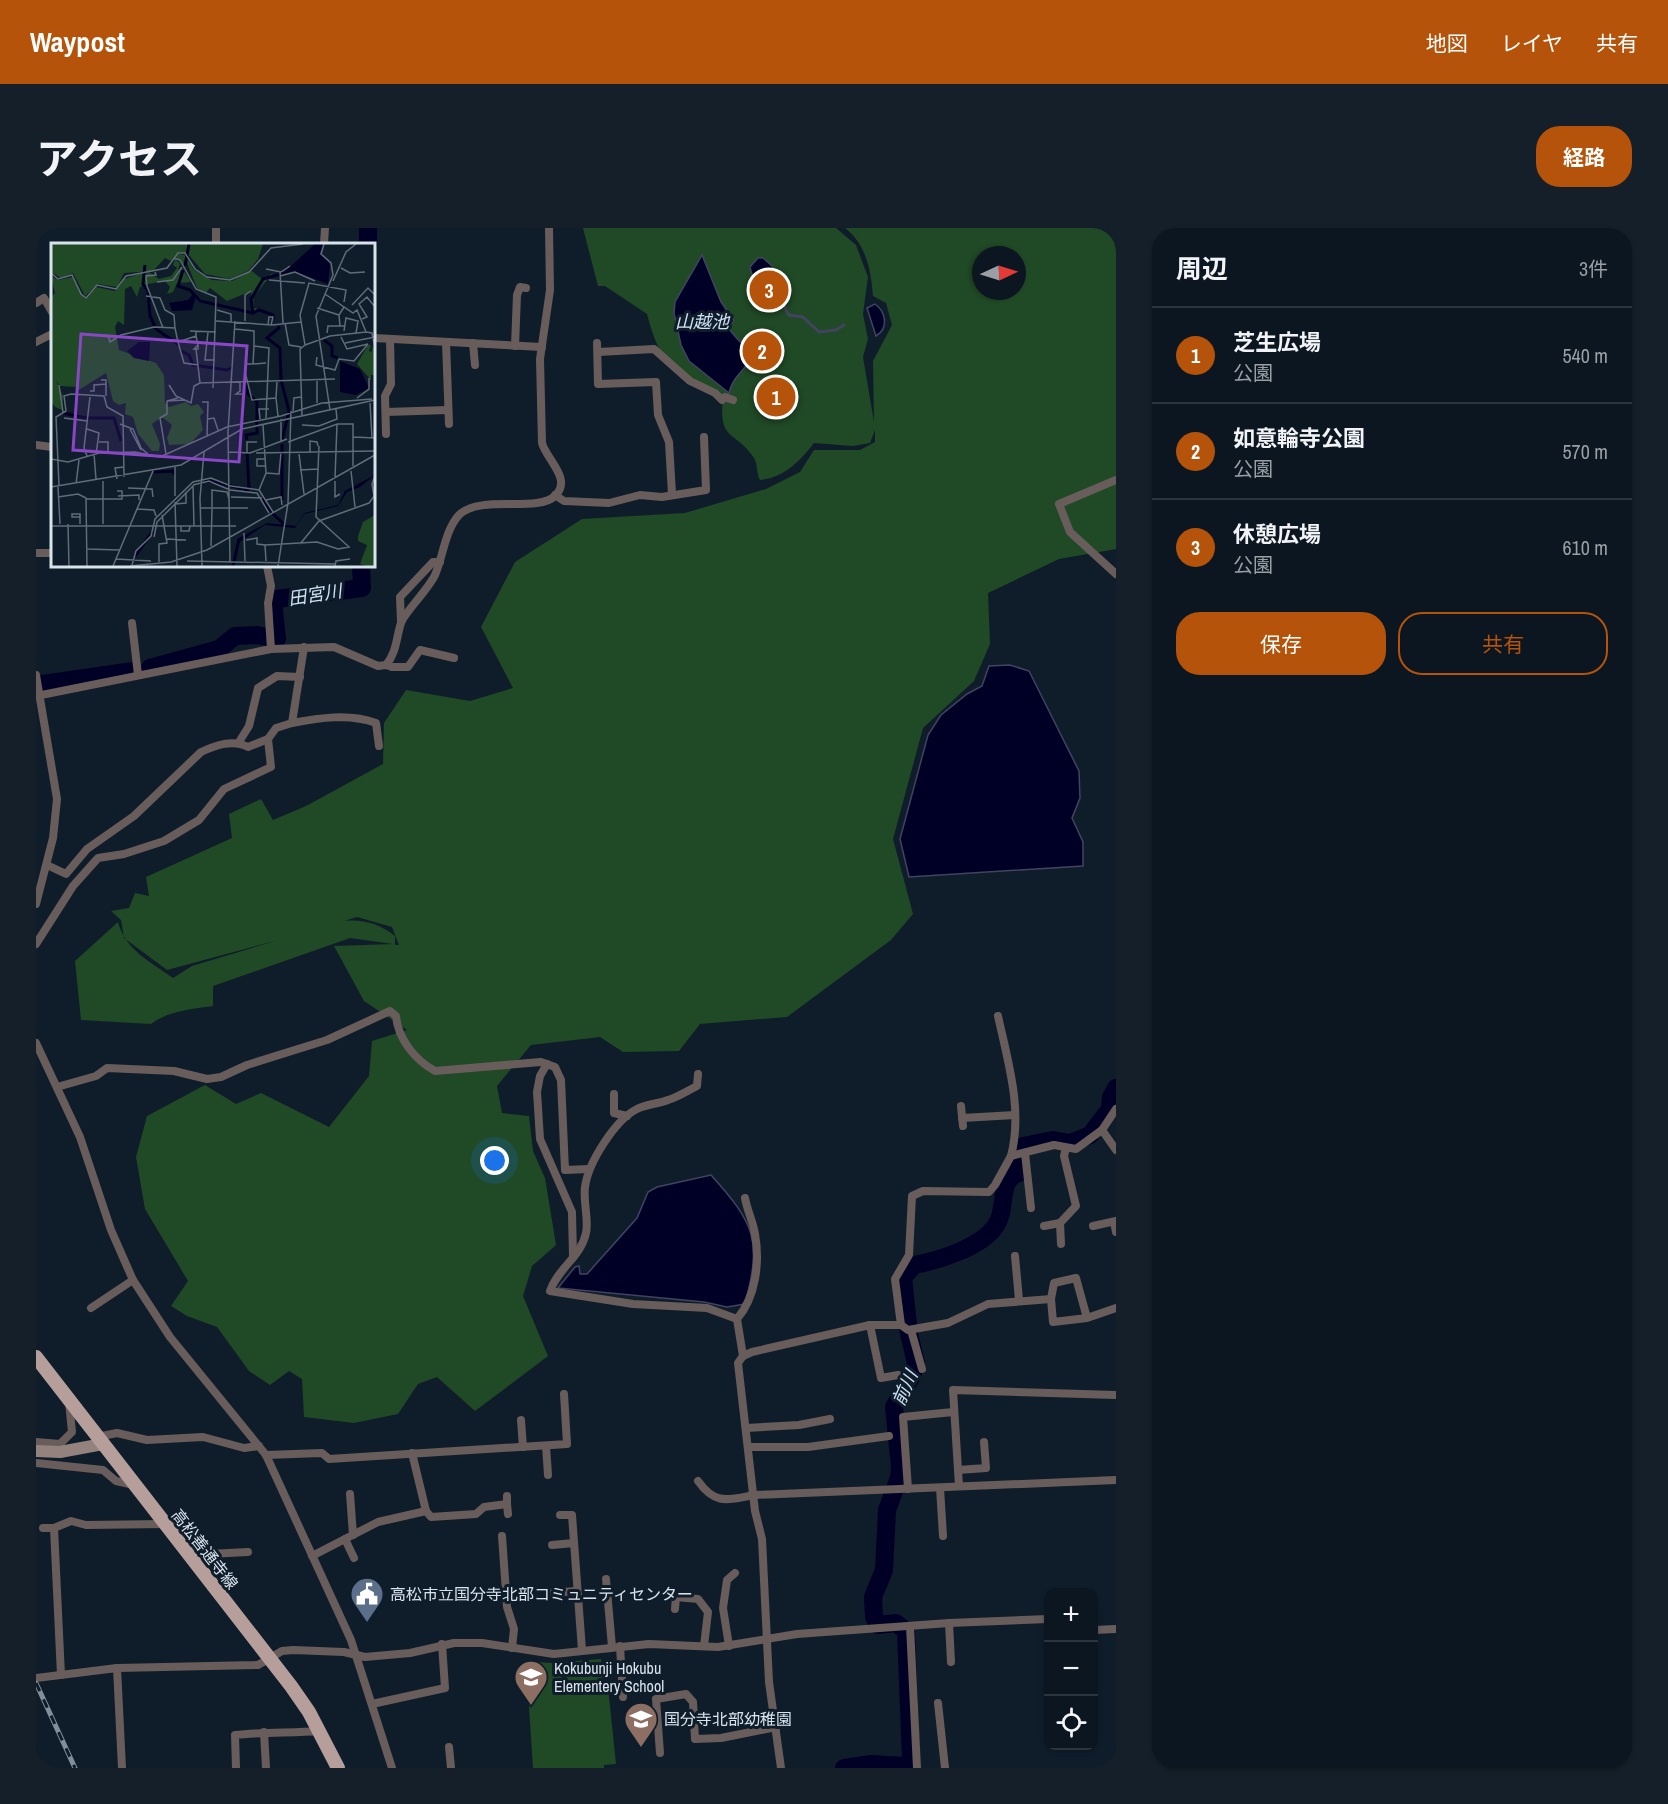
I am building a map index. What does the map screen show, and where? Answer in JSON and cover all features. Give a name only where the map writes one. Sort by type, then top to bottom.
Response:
[{"type":"main road","name":"高松善通寺線","points":[[36,1357],[309,1712],[338,1768]]},
{"type":"main road","points":[[36,1451],[60,1452],[100,1440]]},
{"type":"street","points":[[401,621],[429,587],[452,526],[457,517],[466,509],[545,500],[555,495],[561,483],[559,471],[544,452],[542,443],[542,347],[550,290],[549,228]]},
{"type":"street","points":[[515,346],[517,295],[520,287],[526,288]]},
{"type":"street","points":[[36,303],[44,298],[51,310]]},
{"type":"street","points":[[36,342],[51,334]]},
{"type":"street","points":[[375,338],[542,347]]},
{"type":"street","points":[[386,434],[385,396],[391,384],[390,339]]},
{"type":"street","points":[[446,342],[449,424]]},
{"type":"street","points":[[473,343],[475,365]]},
{"type":"street","points":[[672,494],[669,442],[658,415],[656,382],[598,384],[597,347],[654,349],[690,381],[715,393],[722,400],[725,397],[733,400]]},
{"type":"street","points":[[386,412],[448,410]]},
{"type":"street","points":[[555,495],[564,501],[609,503],[640,495],[662,497],[706,490],[704,437]]},
{"type":"street","points":[[36,444],[51,447]]},
{"type":"street","points":[[1116,480],[1059,504],[1070,532],[1116,574]]},
{"type":"street","points":[[36,554],[51,553]]},
{"type":"street","points":[[386,665],[395,651],[401,621],[400,597],[434,562],[440,562]]},
{"type":"street","points":[[267,567],[271,586],[268,603],[271,642]]},
{"type":"street","points":[[132,623],[138,675]]},
{"type":"street","points":[[37,696],[138,675],[271,642],[304,647],[334,647],[378,666],[386,665],[392,668],[408,667],[420,650],[454,658]]},
{"type":"street","points":[[292,723],[304,647]]},
{"type":"street","points":[[36,675],[37,696],[57,799],[47,865],[36,904]]},
{"type":"street","points":[[239,742],[249,726],[258,688],[277,676],[300,677]]},
{"type":"street","points":[[47,865],[66,874],[87,849],[134,816],[201,752],[214,746],[239,742],[248,747],[268,739],[276,728],[292,723],[316,719],[363,718],[376,723],[379,746]]},
{"type":"street","points":[[36,944],[89,866],[98,858],[124,854],[164,841],[199,820],[224,789],[271,767],[268,739]]},
{"type":"street","points":[[57,1087],[96,1076],[107,1068],[174,1071],[207,1079],[221,1077],[248,1065],[327,1040],[390,1011],[396,1016],[397,1029],[420,1063],[435,1071],[541,1062],[555,1067],[561,1080],[565,1170],[589,1169]]},
{"type":"street","points":[[901,1325],[896,1279],[909,1255],[912,1196],[923,1191],[988,1192],[995,1185],[1011,1156],[1017,1134],[1016,1115],[1012,1078],[998,1016]]},
{"type":"street","points":[[36,1043],[80,1137],[111,1230],[133,1280],[170,1337],[266,1455],[338,1608],[392,1768]]},
{"type":"street","points":[[547,1064],[540,1076],[537,1092],[540,1139],[572,1212],[573,1257]]},
{"type":"street","points":[[698,1074],[697,1086],[668,1100],[638,1108],[627,1116],[606,1142],[589,1169],[585,1187],[586,1232],[579,1251],[555,1277],[550,1291],[633,1304],[706,1308],[737,1319]]},
{"type":"street","points":[[614,1094],[615,1113],[627,1116]]},
{"type":"street","points":[[961,1106],[963,1122],[1016,1115]]},
{"type":"street","points":[[1011,1156],[1054,1145],[1076,1149],[1102,1130],[1116,1109]]},
{"type":"street","points":[[1102,1130],[1116,1150]]},
{"type":"street","points":[[1044,1226],[1060,1223],[1076,1206],[1064,1155],[1066,1148]]},
{"type":"street","points":[[1025,1153],[1031,1208]]},
{"type":"street","points":[[745,1197],[755,1234],[755,1281],[747,1308],[737,1319],[742,1356],[738,1362],[754,1495],[762,1539],[769,1639],[769,1682],[781,1768]]},
{"type":"street","points":[[1094,1226],[1115,1222],[1116,1232]]},
{"type":"street","points":[[1060,1223],[1061,1244]]},
{"type":"street","points":[[1015,1256],[1019,1300]]},
{"type":"street","points":[[1087,1318],[1076,1278],[1054,1283],[1051,1299],[1053,1322],[1087,1318],[1116,1308]]},
{"type":"street","points":[[91,1308],[133,1280]]},
{"type":"street","points":[[742,1356],[870,1325],[901,1325],[911,1330],[948,1323],[988,1304],[1051,1299]]},
{"type":"street","points":[[870,1325],[881,1378],[898,1376]]},
{"type":"street","points":[[911,1330],[922,1369]]},
{"type":"street","points":[[959,1486],[953,1390],[1116,1395]]},
{"type":"street","points":[[266,1455],[322,1453],[329,1459],[567,1444],[564,1394]]},
{"type":"street","points":[[36,1442],[60,1444],[72,1432],[69,1400]]},
{"type":"street","points":[[908,1489],[903,1417],[953,1412]]},
{"type":"street","points":[[746,1428],[799,1425],[830,1419]]},
{"type":"street","points":[[521,1420],[523,1448]]},
{"type":"street","points":[[100,1440],[117,1433],[147,1440],[203,1437],[244,1448],[259,1446]]},
{"type":"street","points":[[748,1446],[808,1447],[890,1436]]},
{"type":"street","points":[[958,1470],[986,1468],[984,1442]]},
{"type":"street","points":[[546,1446],[548,1475]]},
{"type":"street","points":[[412,1453],[426,1511],[431,1516],[476,1514],[484,1507],[507,1500],[508,1514]]},
{"type":"street","points":[[36,1463],[103,1470],[116,1481],[134,1485]]},
{"type":"street","points":[[698,1481],[706,1493],[719,1500],[754,1495],[1116,1480]]},
{"type":"street","points":[[940,1488],[943,1536]]},
{"type":"street","points":[[350,1494],[349,1537],[354,1558]]},
{"type":"street","points":[[312,1556],[378,1522],[426,1511]]},
{"type":"street","points":[[560,1515],[572,1515],[582,1650]]},
{"type":"street","points":[[43,1528],[54,1528],[71,1521],[86,1525],[165,1524]]},
{"type":"street","points":[[54,1528],[61,1675]]},
{"type":"street","points":[[502,1536],[507,1607],[514,1629],[512,1648]]},
{"type":"street","points":[[552,1545],[574,1543]]},
{"type":"street","points":[[189,1555],[248,1552]]},
{"type":"street","points":[[729,1646],[723,1608],[727,1580],[735,1573]]},
{"type":"street","points":[[606,1580],[623,1697]]},
{"type":"street","points":[[549,1593],[577,1591]]},
{"type":"street","points":[[675,1609],[676,1597],[698,1599],[708,1612],[704,1646]]},
{"type":"street","points":[[36,1678],[117,1668],[258,1665],[282,1651],[344,1652],[365,1657],[389,1656],[442,1644],[482,1643],[554,1654],[616,1646],[729,1646],[769,1639],[910,1626],[1044,1619]]},
{"type":"street","points":[[949,1623],[951,1662]]},
{"type":"street","points":[[910,1626],[918,1768]]},
{"type":"street","points":[[1098,1630],[1116,1629]]},
{"type":"street","points":[[372,1704],[445,1688],[442,1644]]},
{"type":"street","points":[[117,1668],[122,1768]]},
{"type":"street","points":[[660,1753],[656,1699],[686,1694],[693,1702],[696,1738],[720,1738],[776,1727]]},
{"type":"street","points":[[938,1703],[945,1768]]},
{"type":"street","points":[[236,1768],[234,1735],[320,1731]]},
{"type":"street","points":[[264,1732],[266,1768]]},
{"type":"street","points":[[449,1747],[451,1768]]},
{"type":"green space","points":[[583,228],[836,228],[856,245],[868,277],[863,314],[868,339],[863,357],[874,422],[873,361],[892,325],[886,303],[873,296],[869,267],[863,250],[845,228],[1116,228],[1116,549],[1059,559],[988,593],[990,644],[974,681],[923,728],[893,839],[913,914],[891,940],[787,1017],[700,1024],[679,1051],[623,1052],[600,1037],[531,1045],[497,1086],[502,1113],[529,1116],[533,1151],[545,1178],[556,1245],[532,1266],[523,1296],[548,1356],[475,1411],[437,1377],[418,1384],[398,1414],[354,1423],[304,1417],[302,1379],[289,1371],[270,1385],[249,1371],[217,1327],[187,1316],[171,1306],[188,1281],[145,1209],[136,1157],[147,1116],[205,1085],[236,1104],[261,1093],[329,1127],[369,1076],[372,1041],[407,1030],[364,1001],[334,946],[393,944],[350,938],[213,986],[213,1006],[173,1013],[151,1024],[81,1020],[75,961],[118,922],[124,935],[121,920],[111,911],[129,908],[135,893],[149,896],[146,877],[232,838],[229,814],[261,799],[273,820],[306,806],[383,764],[384,723],[406,690],[470,701],[513,688],[481,627],[515,562],[582,519],[685,513],[766,489],[800,472],[814,450],[860,450],[875,442],[875,430],[870,443],[853,446],[814,443],[791,468],[777,476],[760,480],[754,458],[726,429],[722,412],[723,398],[693,382],[673,367],[658,346],[647,314],[605,286],[598,286]],"holes":[[[357,917],[392,927],[399,945],[395,945],[395,936],[377,925],[344,921]],[[126,940],[167,970],[278,940],[192,966],[173,978],[140,954]]]},
{"type":"green space","points":[[601,1659],[603,1679],[608,1687],[616,1764],[604,1765],[604,1768],[533,1768],[526,1661],[551,1663]]},
{"type":"water","name":"山越池","points":[[702,255],[721,302],[734,321],[728,328],[740,342],[746,337],[751,346],[750,360],[736,378],[729,393],[689,361],[681,345],[674,313],[675,302]]},
{"type":"water","points":[[758,258],[763,258],[772,266],[777,281],[775,285],[759,286],[754,283],[750,267]]},
{"type":"water","points":[[875,304],[882,311],[885,320],[883,329],[876,336],[867,308]]},
{"type":"water","points":[[1010,665],[1029,671],[1079,771],[1080,798],[1072,818],[1083,842],[1083,866],[909,877],[900,839],[928,735],[941,715],[967,694],[982,686],[989,666]]},
{"type":"water","points":[[711,1175],[746,1220],[751,1234],[753,1264],[745,1304],[727,1307],[704,1302],[558,1288],[575,1267],[579,1266],[580,1274],[587,1274],[637,1218],[648,1192],[657,1187]]},
{"type":"waterway","name":"田宮川","points":[[368,228],[368,243]]},
{"type":"waterway","points":[[776,283],[789,315],[803,317],[819,332],[836,330],[844,325]]},
{"type":"waterway","name":"田宮川","points":[[150,668],[219,649],[235,636],[257,635],[277,639],[273,601],[362,588],[361,567]]},
{"type":"waterway","name":"田宮川","points":[[43,684],[133,671]]},
{"type":"waterway","name":"前川","points":[[844,1768],[872,1764],[905,1766],[911,1759],[906,1631],[896,1623],[878,1625],[874,1617],[873,1597],[884,1570],[887,1510],[899,1478],[894,1407],[912,1376],[916,1363],[909,1334],[903,1278],[914,1265],[957,1253],[987,1235],[998,1221],[1008,1182],[1019,1173],[1019,1158],[1023,1146],[1053,1140],[1070,1143],[1090,1135],[1110,1109],[1111,1097],[1116,1088]]},
{"type":"railway","points":[[36,1683],[75,1768]]},
{"type":"place","name":"休憩広場","points":[[769,290]]},
{"type":"place","name":"如意輪寺公園","points":[[762,351]]},
{"type":"place","name":"芝生広場","points":[[776,397]]},
{"type":"place","name":"高松市立国分寺北部コミュニティセンター","points":[[367,1623]]},
{"type":"place","name":"Kokubunji Hokubu Elementery School","points":[[531,1706]]},
{"type":"place","name":"国分寺北部幼稚園","points":[[641,1748]]}]
